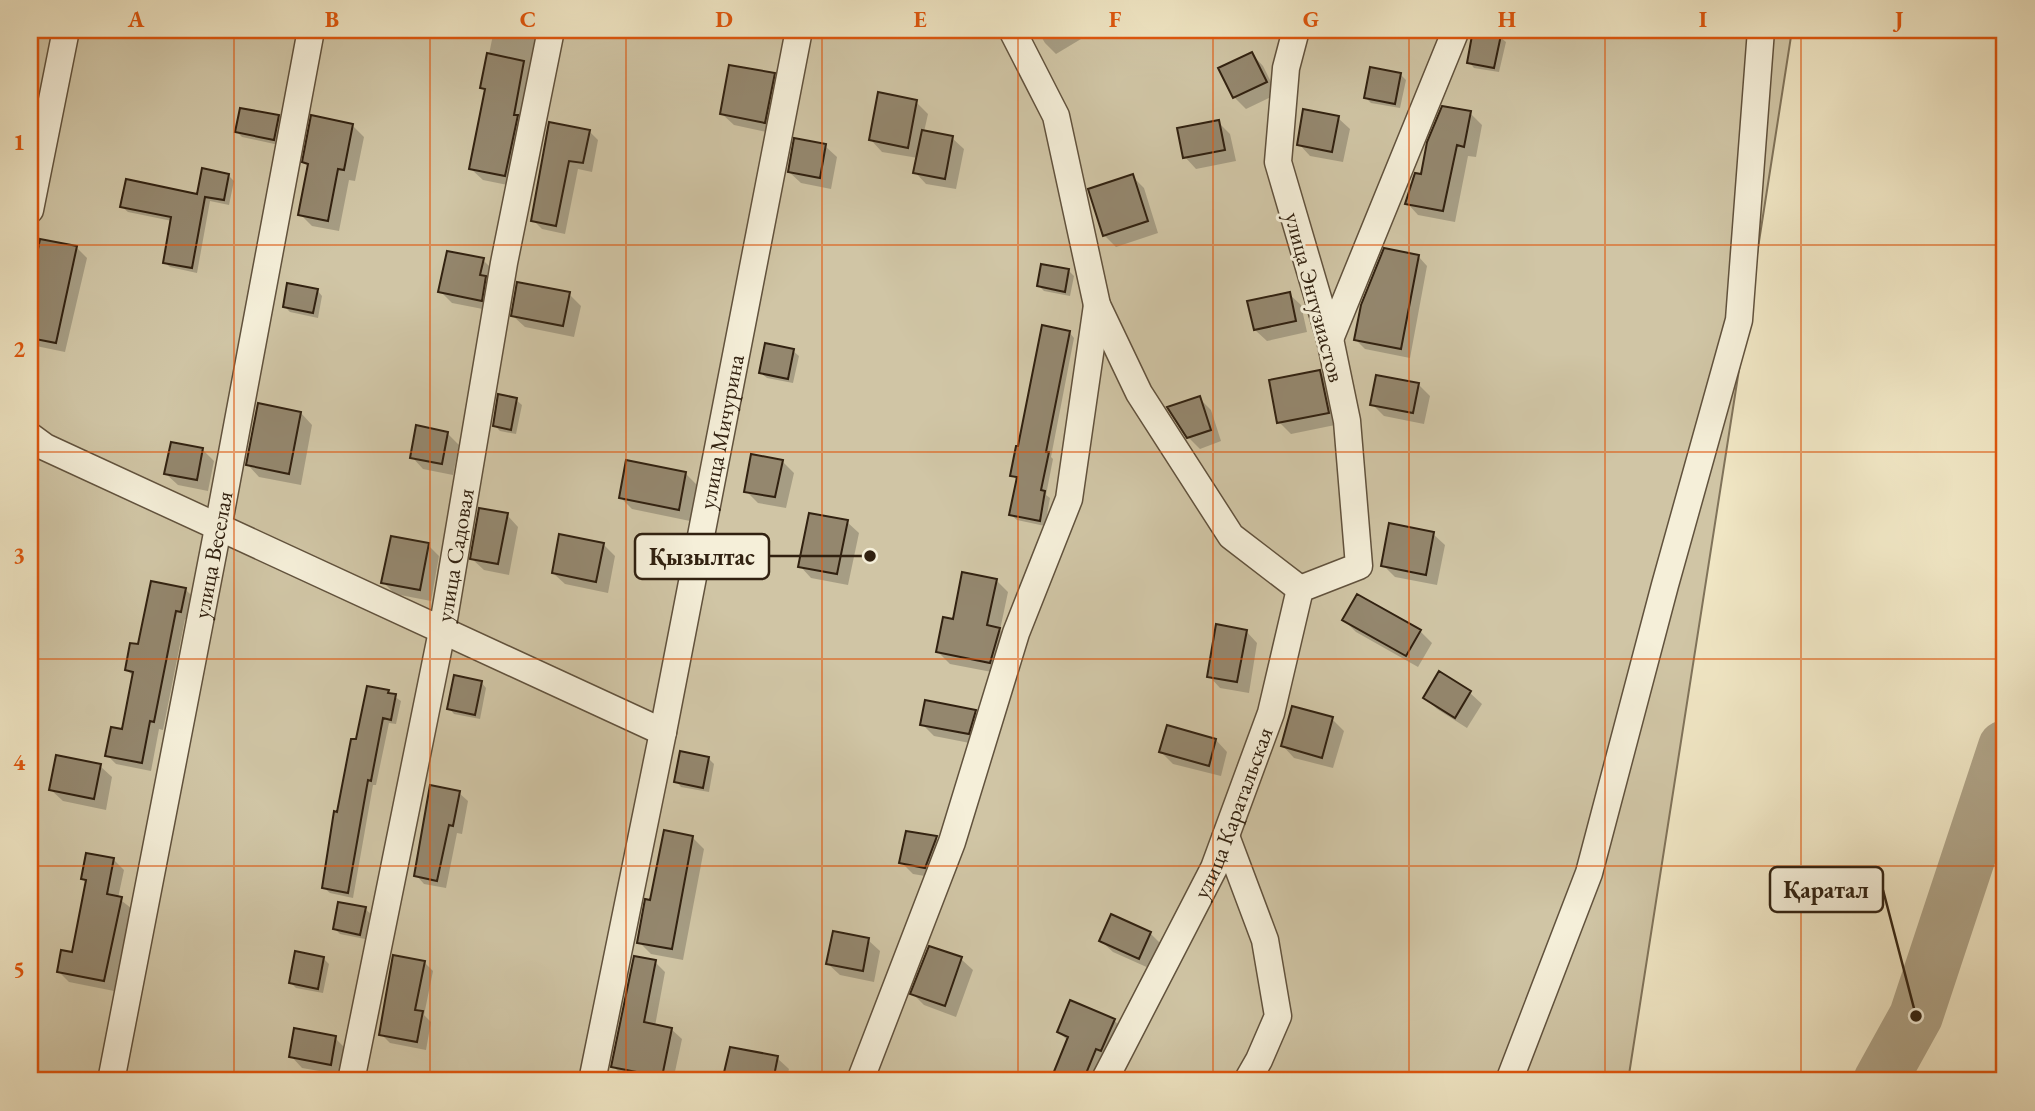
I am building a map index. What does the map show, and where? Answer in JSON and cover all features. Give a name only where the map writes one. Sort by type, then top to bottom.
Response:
[{"type":"street","points":[[30,210],[66,30]]},
{"type":"street","name":"улица Веселая","points":[[111,1081],[219,528],[311,30]]},
{"type":"street","name":"улица Садовая","points":[[351,1081],[442,631],[504,263],[551,30]]},
{"type":"street","name":"улица Мичурина","points":[[592,1081],[663,732],[799,30]]},
{"type":"street","points":[[1012,30],[1056,116],[1097,305],[1139,393],[1231,536],[1300,589]]},
{"type":"street","name":"улица Энтузиастов","points":[[1296,30],[1286,68],[1278,162],[1330,339],[1347,421],[1359,566],[1300,589]]},
{"type":"street","points":[[1330,339],[1456,30]]},
{"type":"street","points":[[1509,1081],[1588,873],[1665,584],[1740,320],[1760,30]]},
{"type":"street","points":[[860,1081],[952,842],[1016,633],[1069,499],[1097,305]]},
{"type":"street","points":[[30,436],[45,447],[663,732]]},
{"type":"street","name":"улица Каратальская","points":[[1104,1081],[1214,868],[1271,713],[1300,589]]},
{"type":"street","points":[[1226,836],[1265,940],[1278,1016],[1247,1081]]},
{"type":"shaded area","points":[[30,30],[1792,30],[1628,1081],[30,1081]]},
{"type":"building","points":[[1473,30],[1501,35],[1494,68],[1467,63]]},
{"type":"building","points":[[1252,52],[1267,82],[1233,98],[1218,68]]},
{"type":"building","points":[[487,53],[524,61],[514,115],[518,115],[505,176],[469,169],[485,89],[480,88]]},
{"type":"building","points":[[729,65],[775,73],[765,123],[720,114]]},
{"type":"building","points":[[1370,67],[1401,73],[1395,104],[1364,98]]},
{"type":"building","points":[[878,92],[917,100],[908,148],[869,140]]},
{"type":"building","points":[[1442,106],[1471,111],[1464,147],[1457,145],[1443,211],[1405,204],[1415,173],[1421,174],[1427,142]]},
{"type":"building","points":[[240,108],[279,115],[274,140],[235,132]]},
{"type":"building","points":[[1303,109],[1339,116],[1332,152],[1297,145]]},
{"type":"building","points":[[311,115],[353,124],[344,170],[338,169],[328,221],[298,215],[308,164],[302,162]]},
{"type":"building","points":[[1219,120],[1225,150],[1183,158],[1177,128]]},
{"type":"building","points":[[549,122],[590,130],[583,163],[569,161],[556,226],[531,221]]},
{"type":"building","points":[[922,130],[953,136],[945,179],[913,173]]},
{"type":"building","points":[[794,138],[826,144],[820,178],[788,172]]},
{"type":"building","points":[[202,168],[229,174],[224,200],[205,197],[192,268],[163,263],[171,217],[120,207],[126,179],[197,194]]},
{"type":"building","points":[[1133,174],[1148,221],[1103,236],[1088,189]]},
{"type":"building","points":[[40,239],[77,246],[56,343],[30,338],[30,289]]},
{"type":"building","points":[[1384,248],[1419,255],[1401,349],[1354,340],[1361,305]]},
{"type":"building","points":[[447,251],[484,258],[480,275],[486,276],[482,301],[438,292]]},
{"type":"building","points":[[1041,264],[1069,269],[1065,292],[1037,286]]},
{"type":"building","points":[[517,282],[570,292],[563,326],[511,316]]},
{"type":"building","points":[[287,283],[318,289],[313,313],[283,307]]},
{"type":"building","points":[[1290,292],[1296,321],[1254,330],[1247,301]]},
{"type":"building","points":[[1042,325],[1070,331],[1046,452],[1049,452],[1041,490],[1045,491],[1040,521],[1009,515],[1017,477],[1010,476]]},
{"type":"building","points":[[765,343],[794,349],[788,379],[759,373]]},
{"type":"building","points":[[1320,370],[1329,413],[1277,423],[1269,380]]},
{"type":"building","points":[[1376,375],[1419,383],[1413,413],[1370,405]]},
{"type":"building","points":[[498,394],[517,398],[511,430],[493,426]]},
{"type":"building","points":[[1200,396],[1211,430],[1187,438],[1167,407]]},
{"type":"building","points":[[258,403],[301,412],[289,474],[246,465]]},
{"type":"building","points":[[416,425],[448,432],[442,464],[410,458]]},
{"type":"building","points":[[171,442],[203,448],[197,480],[164,474]]},
{"type":"building","points":[[751,454],[783,460],[775,497],[744,492]]},
{"type":"building","points":[[626,460],[686,472],[679,510],[619,498]]},
{"type":"building","points":[[479,508],[508,513],[498,564],[470,559]]},
{"type":"building","points":[[809,513],[848,520],[837,574],[798,567]]},
{"type":"building","points":[[1389,523],[1434,532],[1426,575],[1381,566]]},
{"type":"building","points":[[559,534],[604,543],[596,582],[552,573]]},
{"type":"building","points":[[391,536],[429,543],[420,590],[381,583]]},
{"type":"building","points":[[962,572],[997,579],[987,625],[1000,628],[990,663],[936,652],[943,617],[953,619]]},
{"type":"building","points":[[151,581],[186,588],[181,612],[176,611],[154,722],[150,721],[142,763],[105,756],[111,727],[122,729],[133,672],[125,670],[130,643],[138,644]]},
{"type":"building","points":[[1357,594],[1421,630],[1406,656],[1342,620]]},
{"type":"building","points":[[1216,624],[1247,630],[1237,682],[1207,677]]},
{"type":"building","points":[[1439,671],[1471,691],[1455,718],[1423,698]]},
{"type":"building","points":[[454,675],[482,681],[475,715],[447,709]]},
{"type":"building","points":[[367,686],[396,694],[391,720],[383,718],[371,781],[368,780],[348,893],[322,888],[334,811],[337,812],[351,739],[356,739]]},
{"type":"building","points":[[925,700],[976,710],[969,734],[920,725]]},
{"type":"building","points":[[1292,706],[1333,717],[1322,758],[1281,746]]},
{"type":"building","points":[[1167,725],[1216,739],[1209,766],[1159,752]]},
{"type":"building","points":[[680,751],[709,757],[703,788],[674,782]]},
{"type":"building","points":[[56,755],[101,764],[94,799],[49,790]]},
{"type":"building","points":[[430,785],[460,791],[453,826],[449,825],[437,881],[414,876]]},
{"type":"building","points":[[664,830],[693,836],[672,949],[637,943],[645,899],[650,900]]},
{"type":"building","points":[[906,831],[937,836],[925,868],[899,863]]},
{"type":"building","points":[[86,853],[114,858],[107,894],[122,897],[104,981],[57,972],[61,950],[72,952],[86,880],[81,879]]},
{"type":"building","points":[[338,902],[366,907],[360,935],[333,929]]},
{"type":"building","points":[[1111,914],[1151,932],[1139,959],[1099,941]]},
{"type":"building","points":[[833,931],[869,938],[863,971],[826,964]]},
{"type":"building","points":[[929,946],[962,957],[945,1006],[910,994]]},
{"type":"building","points":[[295,951],[324,957],[318,989],[289,983]]},
{"type":"building","points":[[393,955],[425,961],[415,1010],[423,1011],[417,1042],[379,1035]]},
{"type":"building","points":[[634,956],[656,960],[644,1022],[672,1028],[662,1077],[611,1067]]},
{"type":"building","points":[[1070,1000],[1115,1019],[1101,1051],[1096,1049],[1083,1081],[1070,1081],[1053,1074],[1068,1037],[1057,1032]]},
{"type":"building","points":[[294,1028],[336,1036],[331,1065],[289,1057]]},
{"type":"building","points":[[730,1047],[778,1056],[773,1081],[722,1081]]},
{"type":"waterway","points":[[1880,1081],[1916,1016],[2005,747]]},
{"type":"place","name":"Қызылтас","points":[[870,556]]},
{"type":"place","name":"Қаратал","points":[[1916,1016]]}]
